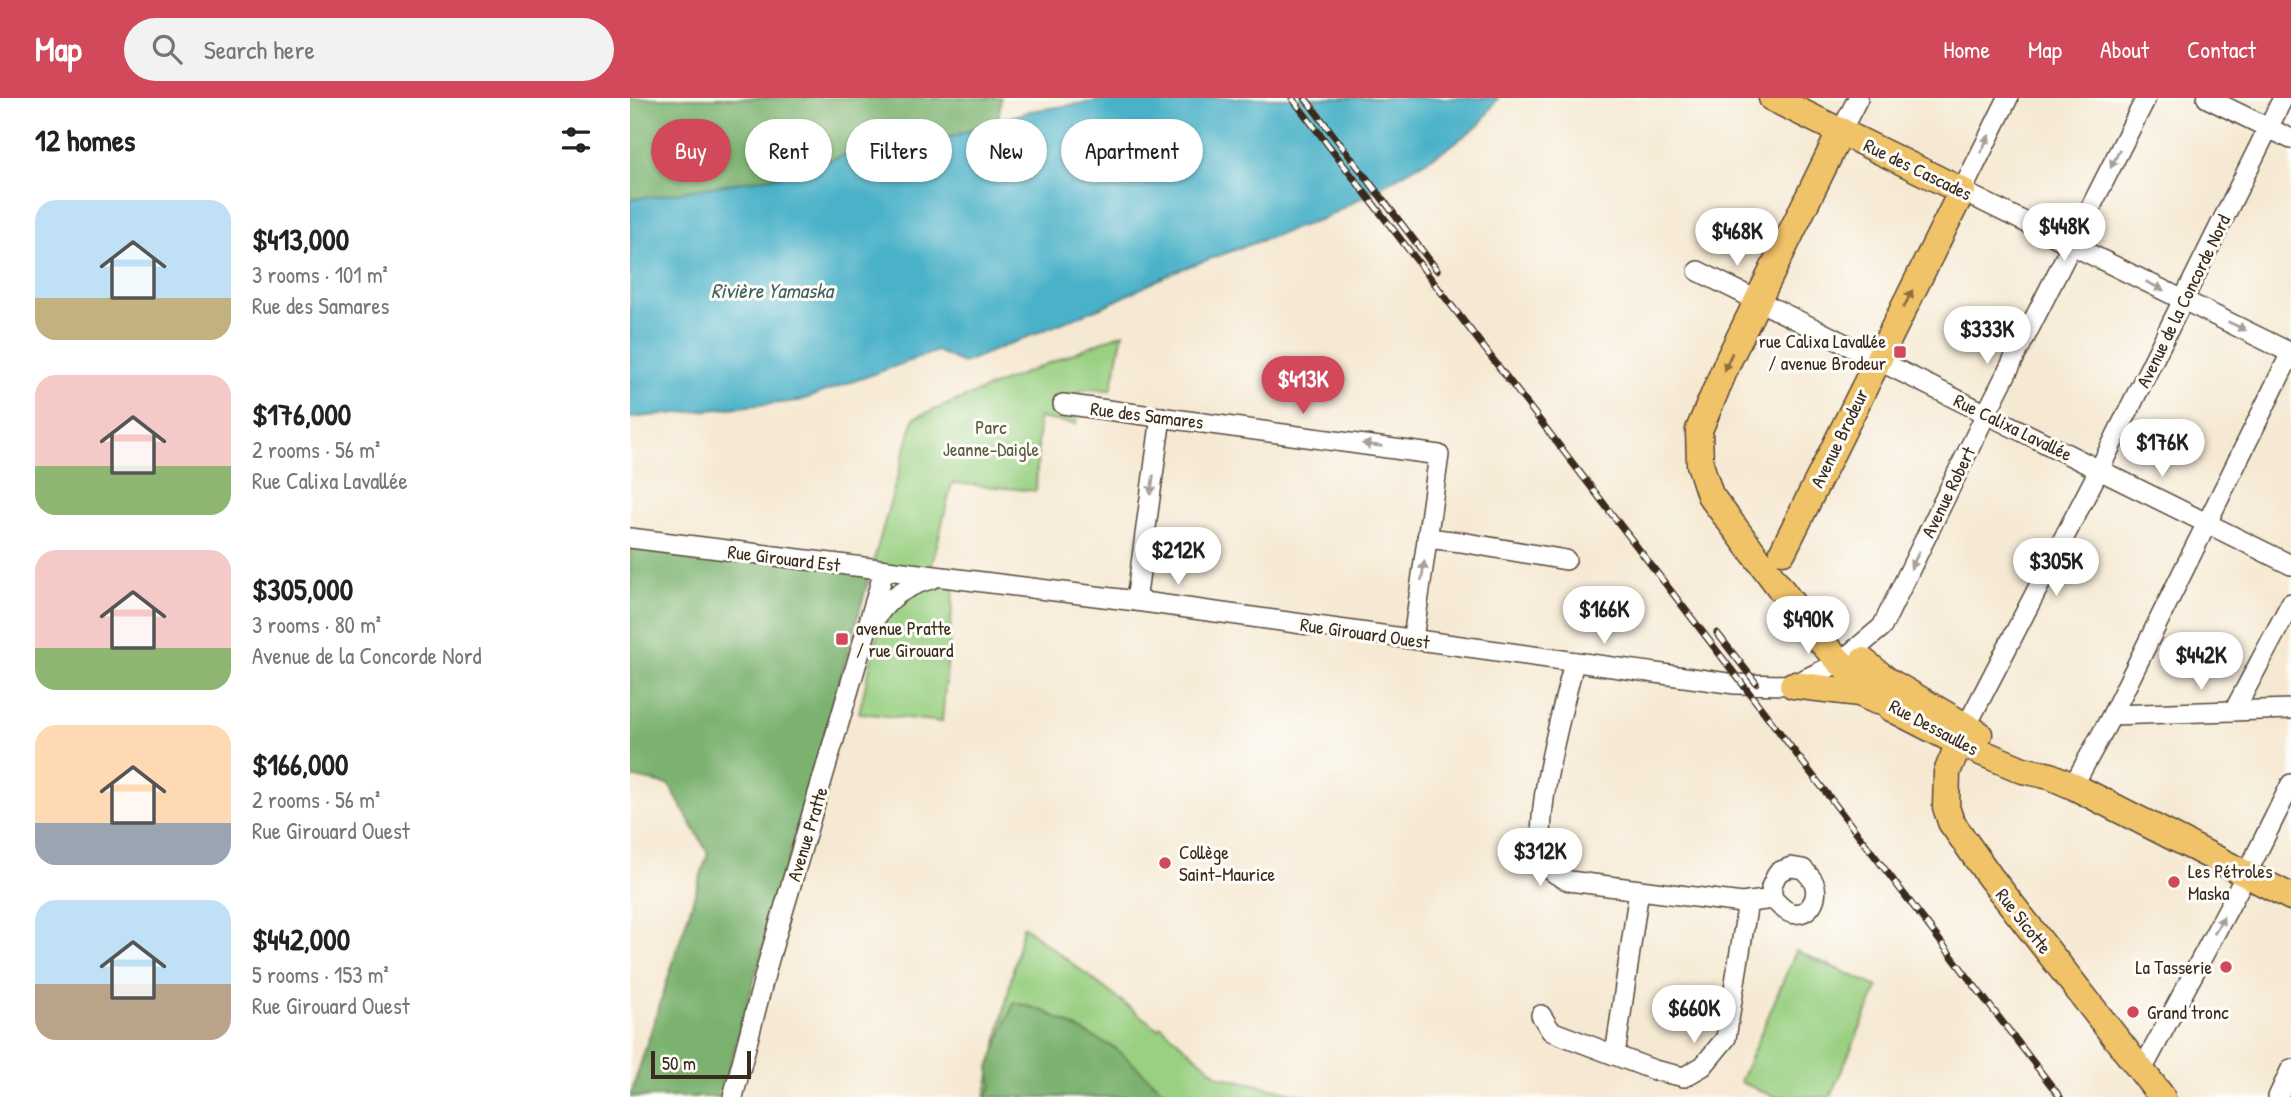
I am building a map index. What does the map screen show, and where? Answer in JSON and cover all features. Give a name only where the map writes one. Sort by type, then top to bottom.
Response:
[{"type":"main road","name":"Rue des Cascades","points":[[1772,98],[1962,191]]},
{"type":"main road","name":"Rue Dessaulles","points":[[1840,131],[1729,359],[1699,430],[1700,464],[1710,495],[1817,637],[1888,681],[1962,735],[2023,770],[2061,781],[2291,897]]},
{"type":"main road","name":"Avenue Brodeur","points":[[1783,551],[1962,191]]},
{"type":"main road","name":"Rue Dessaulles","points":[[1783,551],[1790,575],[1847,657],[1891,708],[1962,735]]},
{"type":"main road","points":[[1755,554],[1770,556],[1783,551]]},
{"type":"main road","points":[[1793,685],[1859,693],[1891,708]]},
{"type":"main road","name":"Rue Sicotte","points":[[1962,735],[1947,772],[1946,807],[1951,822],[1982,866],[2162,1097]]},
{"type":"street","points":[[1840,131],[1858,98]]},
{"type":"street","name":"Avenue Brodeur","points":[[1962,191],[2008,98]]},
{"type":"street","name":"Avenue Robert","points":[[1847,657],[1882,627],[2146,98]]},
{"type":"street","points":[[2207,98],[2291,139]]},
{"type":"street","name":"Avenue de la Concorde Nord","points":[[1962,735],[2099,470],[2283,98]]},
{"type":"street","name":"Rue des Cascades","points":[[1962,191],[2291,353]]},
{"type":"street","name":"Rue Calixa Lavallée","points":[[1698,271],[2291,565]]},
{"type":"street","points":[[2061,781],[2112,715],[2291,353]]},
{"type":"street","name":"Rue des Samares","points":[[1063,404],[1439,455],[1427,538]]},
{"type":"street","points":[[1136,601],[1161,417]]},
{"type":"street","name":"Rue Girouard Est","points":[[630,538],[937,578]]},
{"type":"street","points":[[1413,639],[1427,538],[1566,560]]},
{"type":"street","name":"Avenue Pratte","points":[[733,1097],[769,959],[884,571]]},
{"type":"street","points":[[867,632],[882,608],[897,592],[916,583],[937,578]]},
{"type":"street","name":"Rue Girouard Ouest","points":[[937,578],[1136,601],[1735,684],[1793,685]]},
{"type":"street","points":[[2234,710],[2291,603]]},
{"type":"street","points":[[1793,685],[1847,657]]},
{"type":"street","points":[[1574,662],[1550,763],[1541,848],[1546,864],[1555,874],[1569,881],[1748,902],[1773,899]]},
{"type":"street","points":[[2112,715],[2291,709]]},
{"type":"street","points":[[2141,1072],[2246,875],[2291,784]]},
{"type":"street","points":[[1615,1055],[1639,890]]},
{"type":"street","points":[[1541,1016],[1551,1031],[1654,1070],[1684,1077],[1703,1066],[1726,1038],[1748,902]]},
{"type":"street","points":[[2278,1097],[2291,1069]]},
{"type":"green space","points":[[630,98],[1001,98],[998,119],[966,119],[966,132],[952,137],[952,119],[846,119],[846,155],[832,160],[832,119],[745,119],[745,182],[630,199]]},
{"type":"green space","name":"Parc Jeanne-Daigle","points":[[1123,333],[1111,390],[1081,389],[1076,424],[1039,418],[1036,491],[952,483],[930,573],[872,567],[914,418]]},
{"type":"green space","points":[[630,538],[872,567],[721,1097],[630,1097],[708,853],[669,785],[630,777]]},
{"type":"green space","points":[[936,586],[954,586],[942,722],[859,713],[879,628],[899,596]]},
{"type":"green space","points":[[1023,926],[1158,1029],[1161,1026],[1219,1076],[1310,1097],[985,1097]]},
{"type":"green space","points":[[1796,951],[1878,987],[1830,1097],[1775,1097],[1740,1082]]},
{"type":"green space","points":[[1014,1002],[1044,1011],[1117,1049],[1160,1088],[1174,1097],[986,1097],[992,1085],[989,1067]]},
{"type":"water","name":"Rivière Yamaska","points":[[1119,98],[1498,98],[1479,125],[1445,150],[1327,217],[1176,271],[1111,303],[963,363],[937,351],[799,401],[630,418],[630,199],[745,182],[832,182],[832,160],[846,155],[846,182],[952,182],[952,137],[966,132],[966,182],[1047,182],[1047,119],[1006,119],[1030,111]]},
{"type":"railway","points":[[1292,98],[2060,1097]]},
{"type":"railway","points":[[1305,98],[1437,270]]},
{"type":"railway","points":[[1717,633],[1756,683]]},
{"type":"place","name":"rue Calixa Lavallée / avenue Brodeur","points":[[1900,352]]},
{"type":"place","name":"avenue Pratte / rue Girouard","points":[[842,639]]},
{"type":"place","name":"Collège Saint-Maurice","points":[[1165,863]]},
{"type":"place","name":"Les Pétroles Maska","points":[[2174,882]]},
{"type":"place","name":"La Tasserie","points":[[2226,967]]},
{"type":"place","name":"Grand tronc","points":[[2133,1012]]}]
